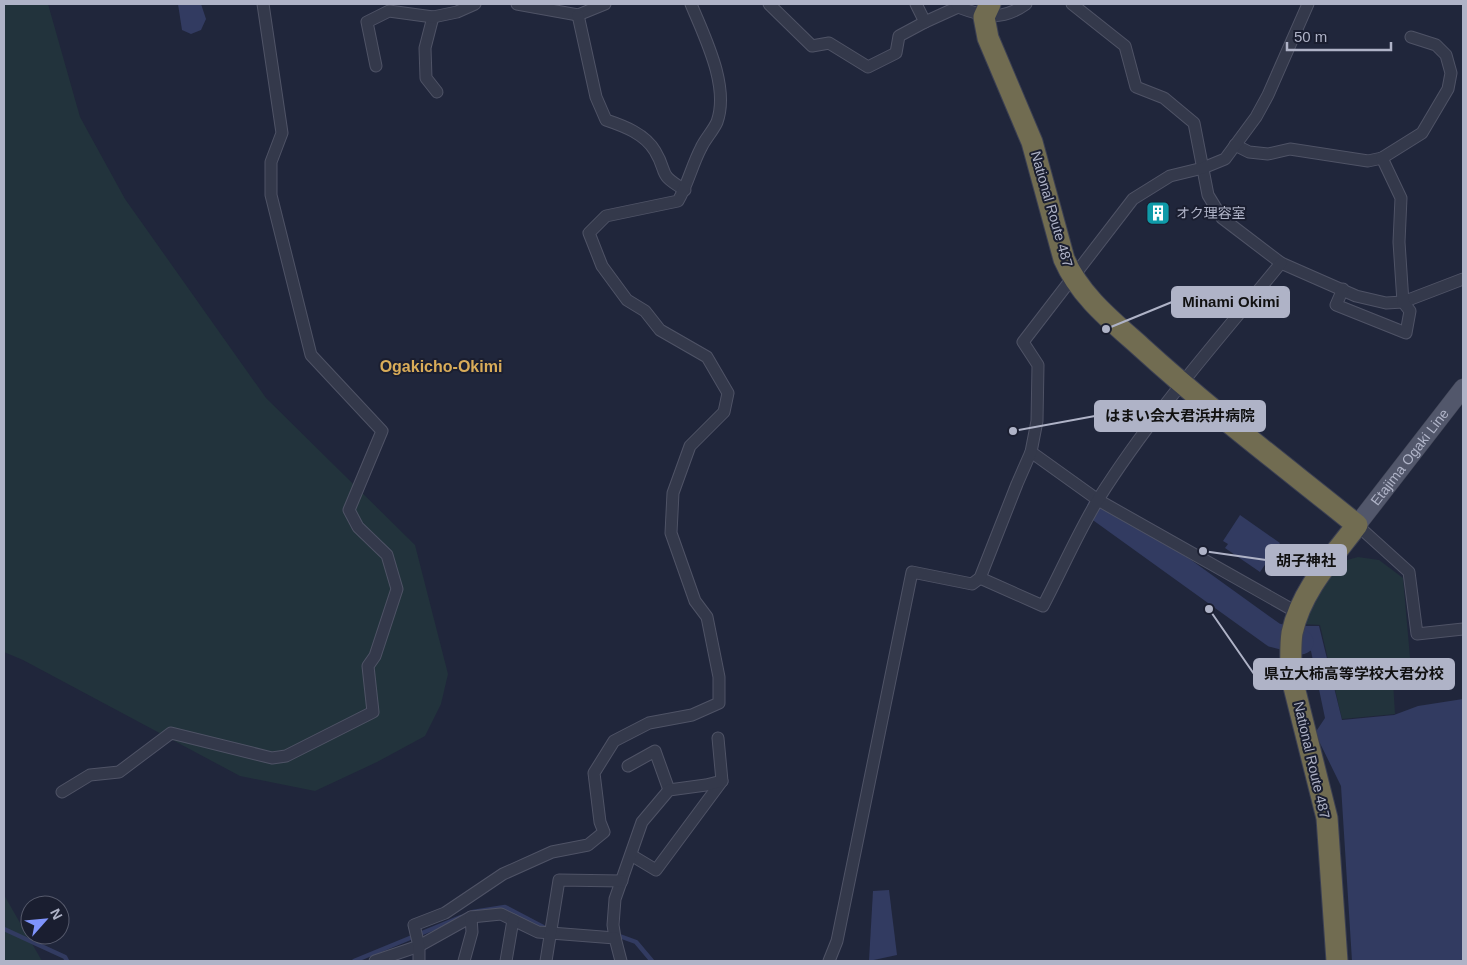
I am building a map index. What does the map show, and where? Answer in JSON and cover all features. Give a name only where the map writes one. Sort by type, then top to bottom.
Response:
[{"type":"highway","name":"National Route 487","points":[[987,10],[988,38],[1032,142],[1064,259],[1072,277],[1098,307],[1182,385],[1357,524],[1310,588],[1298,614],[1292,634],[1291,675],[1327,818],[1337,961]]},
{"type":"main road","name":"Etajima Ogaki Line","points":[[1357,524],[1463,388]]},
{"type":"street","points":[[62,792],[90,775],[118,772],[171,733],[272,758],[286,756],[373,712],[368,666],[375,656],[397,589],[386,555],[358,527],[349,510],[382,430],[311,355],[271,195],[271,162],[282,133],[263,4]]},
{"type":"street","points":[[376,66],[367,22],[389,11],[433,18],[457,12],[475,4]]},
{"type":"street","points":[[517,4],[578,15],[605,4]]},
{"type":"street","points":[[419,961],[419,946],[414,925],[445,913],[503,874],[552,852],[588,845],[604,832],[600,822],[594,773],[614,741],[648,724],[692,715],[719,703],[719,677],[707,617],[696,601],[671,533],[673,493],[690,446],[724,412],[728,393],[707,357],[660,330],[645,311],[627,300],[602,266],[589,233],[606,216],[678,201],[701,148],[717,121],[720,90],[716,67],[691,4]]},
{"type":"street","points":[[768,4],[812,46],[829,43],[868,67],[896,53],[899,36],[957,6],[1013,13],[1026,4]]},
{"type":"street","points":[[916,4],[926,22]]},
{"type":"street","points":[[1072,4],[1125,46],[1136,87],[1164,98],[1194,123],[1208,195],[1222,218],[1281,263],[1343,289],[1378,301],[1403,302],[1463,279]]},
{"type":"street","points":[[829,961],[837,941],[912,572],[972,584],[980,578],[1016,484],[1031,452],[1037,421],[1038,365],[1023,342],[1133,199],[1170,176],[1203,168],[1225,159],[1256,117],[1276,81],[1308,4]]},
{"type":"street","points":[[578,15],[596,97],[606,120],[630,128],[655,150],[666,179],[684,190]]},
{"type":"street","points":[[433,18],[425,48],[426,78],[437,92]]},
{"type":"street","points":[[1235,145],[1249,152],[1268,154],[1290,150],[1368,161],[1382,158],[1422,133],[1448,90],[1451,74],[1446,54],[1436,45],[1411,37]]},
{"type":"street","points":[[1343,289],[1336,305],[1406,333],[1410,311],[1403,302],[1399,242],[1401,198],[1382,158]]},
{"type":"street","points":[[980,578],[1043,606],[1098,500],[1123,462],[1182,385],[1281,263]]},
{"type":"street","points":[[1031,452],[1098,500],[1298,614]]},
{"type":"street","points":[[1357,524],[1410,572],[1417,634],[1463,629]]},
{"type":"street","points":[[631,854],[656,870],[722,781],[718,738]]},
{"type":"street","points":[[628,766],[655,751],[669,790]]},
{"type":"street","points":[[621,961],[613,925],[615,899],[642,822],[669,790],[706,786],[722,781]]},
{"type":"street","points":[[546,961],[559,880],[622,880]]},
{"type":"street","points":[[375,961],[419,946],[471,917],[501,914],[538,932],[551,929],[615,938]]},
{"type":"street","points":[[464,961],[472,932],[471,917]]},
{"type":"street","points":[[506,961],[513,920]]},
{"type":"shaded area","points":[[4,4],[48,4],[80,117],[125,199],[266,398],[415,545],[448,674],[441,704],[425,736],[377,762],[315,791],[240,776],[23,660],[4,652]]},
{"type":"shaded area","points":[[1358,557],[1379,560],[1403,578],[1412,680],[1393,682],[1395,714],[1342,719],[1320,625],[1303,624],[1305,609],[1340,562]]},
{"type":"shaded area","points":[[4,895],[20,923],[20,945],[33,945],[42,961],[4,961]]},
{"type":"water","points":[[178,4],[201,4],[206,19],[201,30],[191,34],[182,30]]},
{"type":"water","points":[[1240,515],[1280,543],[1260,572],[1225,548],[1228,544],[1223,541]]},
{"type":"water","points":[[1305,626],[1319,626],[1342,720],[1394,715],[1418,706],[1463,699],[1463,961],[1352,961],[1341,786],[1315,733],[1325,718],[1311,651],[1300,647]]},
{"type":"water","points":[[889,890],[897,955],[869,961],[873,891]]},
{"type":"waterway","points":[[1099,509],[1274,635],[1301,642]]},
{"type":"waterway","points":[[473,912],[505,907],[545,928]]},
{"type":"waterway","points":[[354,961],[461,917]]},
{"type":"waterway","points":[[4,929],[65,957],[67,961]]},
{"type":"waterway","points":[[614,934],[636,942],[652,961]]},
{"type":"place","name":"オク理容室","points":[[1158,213]]},
{"type":"place","name":"Minami Okimi","points":[[1106,329]]},
{"type":"place","name":"はまい会大君浜井病院","points":[[1013,431]]},
{"type":"place","name":"胡子神社","points":[[1203,551]]},
{"type":"place","name":"県立大柿高等学校大君分校","points":[[1209,609]]},
{"type":"district","name":"Ogakicho-Okimi","points":[[441,366]]}]
